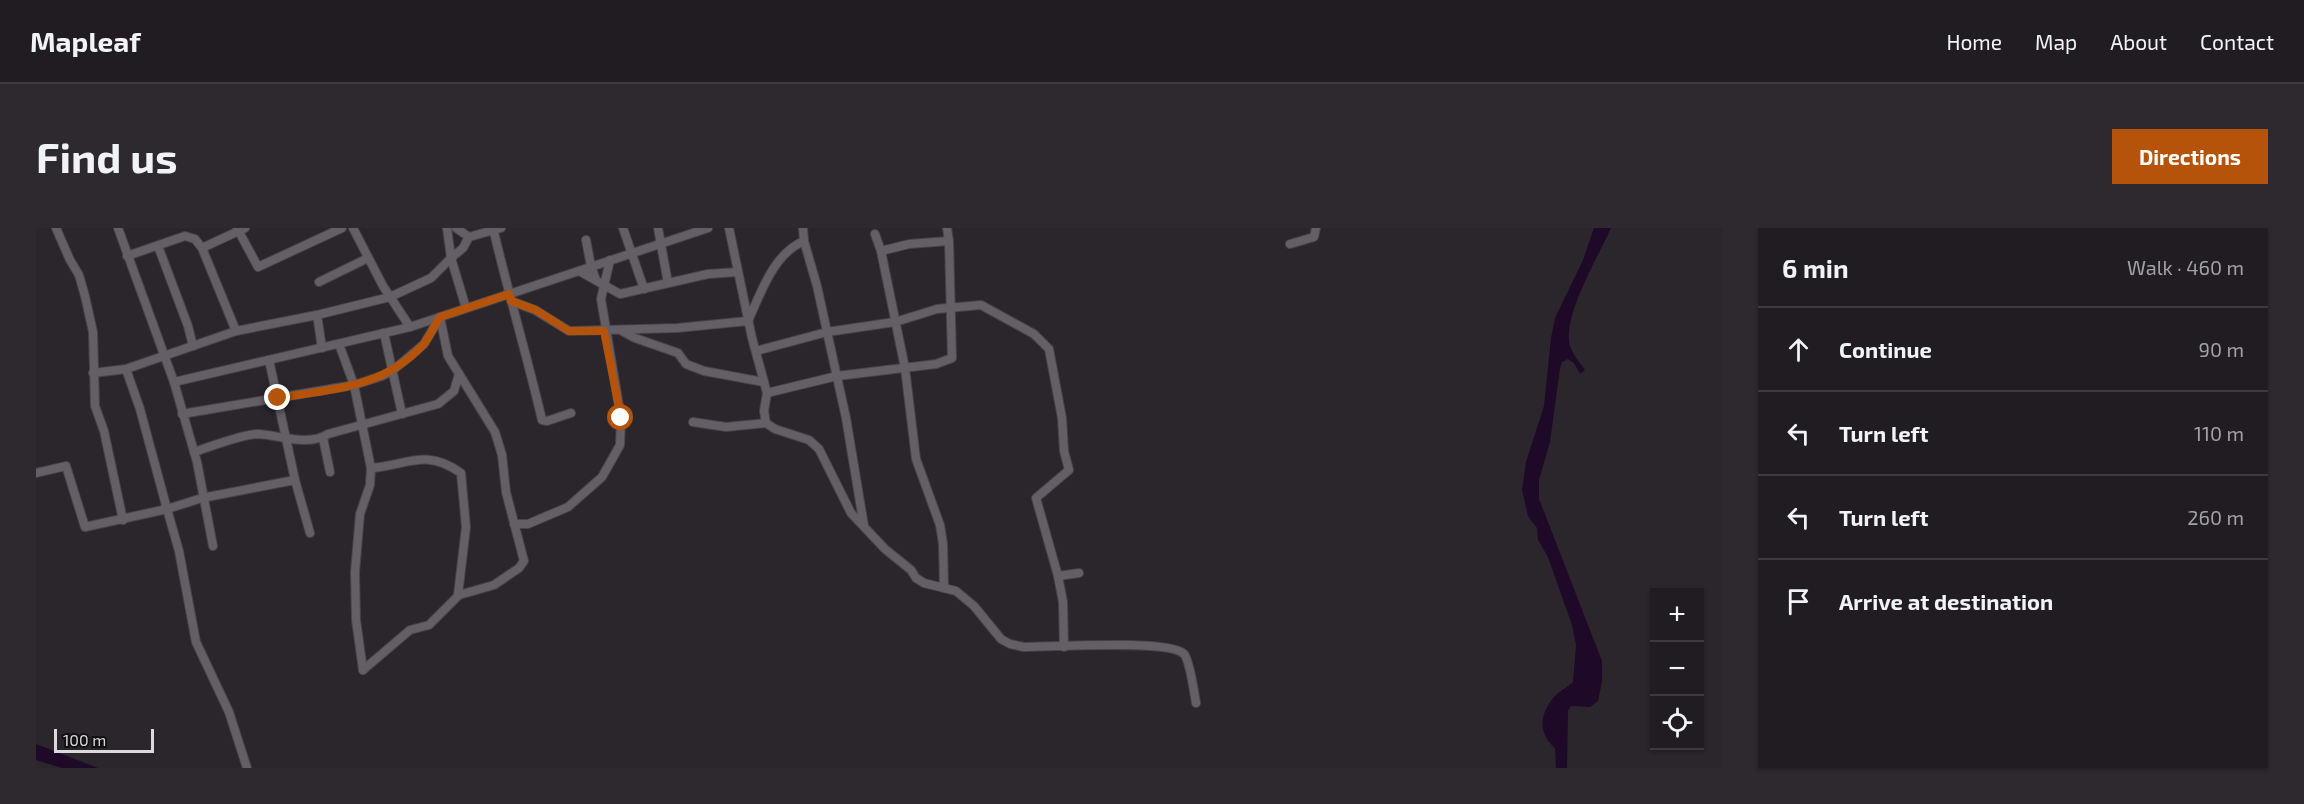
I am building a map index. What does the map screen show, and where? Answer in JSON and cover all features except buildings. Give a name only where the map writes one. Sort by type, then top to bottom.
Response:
[{"type":"street","points":[[56,228],[79,275],[85,296],[93,332],[95,406],[104,431],[123,520]]},
{"type":"street","points":[[118,228],[174,382],[194,452],[213,546]]},
{"type":"street","points":[[202,248],[240,229],[258,267],[342,228]]},
{"type":"street","points":[[353,228],[390,297],[410,327]]},
{"type":"street","points":[[447,228],[451,258],[466,308]]},
{"type":"street","points":[[456,228],[469,237]]},
{"type":"street","points":[[622,228],[644,289]]},
{"type":"street","points":[[658,228],[668,283]]},
{"type":"street","points":[[174,382],[410,327],[466,308],[510,298],[610,260],[708,228]]},
{"type":"street","points":[[729,228],[748,321],[767,393],[764,411],[766,423]]},
{"type":"street","points":[[803,228],[804,241],[817,286],[846,418],[864,526]]},
{"type":"street","points":[[767,393],[837,376],[936,364],[952,358],[947,228]]},
{"type":"street","points":[[1290,244],[1314,237],[1316,228]]},
{"type":"street","points":[[93,373],[126,369],[236,331],[317,315],[390,297],[431,278],[463,248],[469,237],[496,229],[510,298],[530,365],[542,420],[547,421],[571,413]]},
{"type":"street","points":[[875,234],[881,251],[905,368],[916,459],[935,510],[943,544],[944,588]]},
{"type":"street","points":[[127,256],[185,236],[195,239],[202,248],[236,331]]},
{"type":"street","points":[[514,524],[528,524],[568,507],[602,477],[620,445],[621,418],[604,331],[600,283],[591,267],[586,240]]},
{"type":"street","points":[[881,251],[933,240],[949,241]]},
{"type":"street","points":[[748,321],[767,279],[795,245],[804,241]]},
{"type":"street","points":[[158,246],[188,326],[193,346]]},
{"type":"street","points":[[319,282],[368,258]]},
{"type":"street","points":[[600,283],[610,260]]},
{"type":"street","points":[[579,271],[620,294],[708,274],[738,272]]},
{"type":"street","points":[[510,298],[536,310],[569,331],[677,328],[748,321]]},
{"type":"street","points":[[756,351],[827,332],[894,322],[937,309],[981,305],[1034,334],[1049,349],[1062,418],[1064,451],[1069,470],[1036,498],[1058,576],[1063,603],[1064,647]]},
{"type":"street","points":[[317,315],[322,348]]},
{"type":"street","points":[[182,414],[354,385],[382,376],[392,371],[424,344],[440,317]]},
{"type":"street","points":[[339,344],[354,385],[371,468],[370,485],[360,514],[355,572],[356,620],[363,670],[410,630],[429,625],[458,595],[494,585],[519,568],[524,561],[506,492],[502,455],[495,432],[448,356],[440,317]]},
{"type":"street","points":[[621,330],[635,338],[678,353],[686,364],[704,371],[764,382]]},
{"type":"street","points":[[384,333],[402,414]]},
{"type":"street","points":[[269,360],[295,480],[310,533]]},
{"type":"street","points":[[126,369],[140,409],[180,550],[196,642],[229,712],[247,768]]},
{"type":"street","points":[[194,452],[257,434],[287,440],[323,438],[328,434],[438,404],[454,391],[459,374]]},
{"type":"street","points":[[693,422],[726,427],[766,423],[775,429],[809,440],[819,449],[851,513],[885,549],[924,583],[956,591],[974,606],[1001,639],[1024,647],[1141,645],[1177,649],[1186,656],[1196,703]]},
{"type":"street","points":[[323,438],[330,472]]},
{"type":"street","points":[[371,468],[418,458],[431,459],[453,467],[461,473],[466,528],[458,595]]},
{"type":"street","points":[[36,473],[66,466],[85,527],[123,520],[202,498],[295,480]]},
{"type":"street","points":[[1058,576],[1079,573]]},
{"type":"shaded area","points":[[1594,228],[1611,228],[1591,268],[1572,314],[1569,328],[1571,349],[1585,370],[1580,374],[1574,363],[1568,359],[1562,362],[1550,442],[1539,480],[1539,499],[1602,661],[1602,682],[1598,701],[1590,707],[1571,706],[1568,711],[1567,768],[1556,768],[1555,748],[1543,730],[1543,717],[1554,697],[1573,682],[1576,645],[1572,625],[1548,557],[1538,540],[1537,528],[1528,516],[1522,490],[1526,462],[1544,406],[1555,318],[1583,260]]},
{"type":"shaded area","points":[[36,744],[98,768],[62,768],[36,760]]},
{"type":"route","points":[[278,398],[354,385],[382,376],[392,371],[424,344],[440,317],[509,294],[511,301],[536,310],[569,331],[604,331],[621,418]]}]
